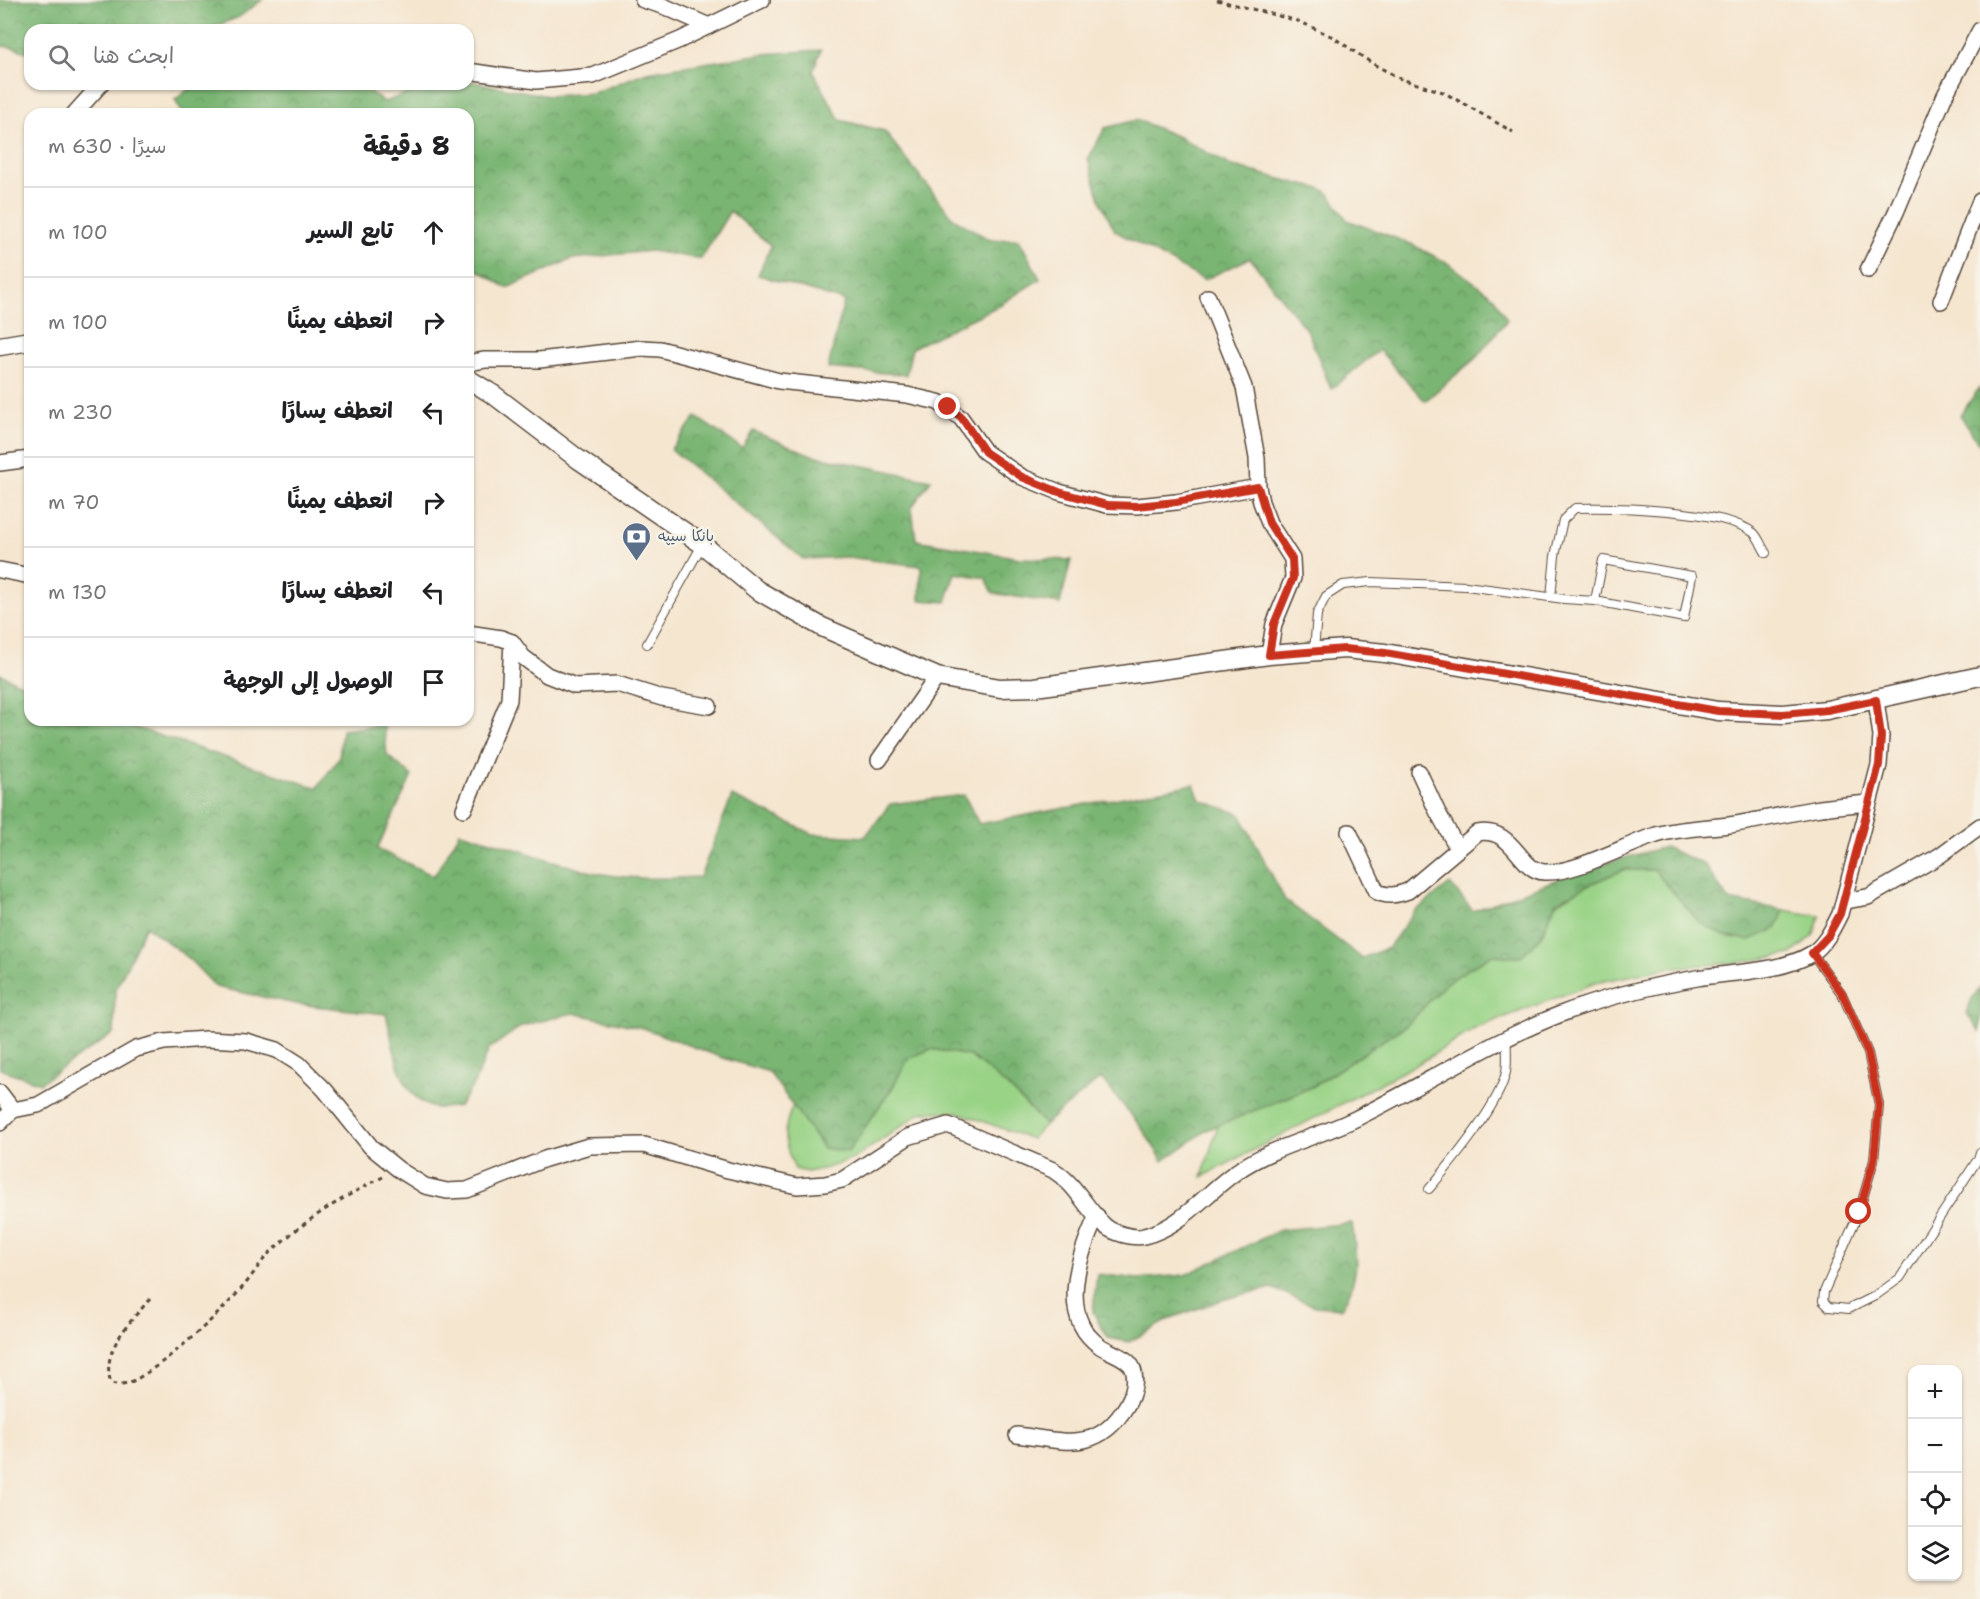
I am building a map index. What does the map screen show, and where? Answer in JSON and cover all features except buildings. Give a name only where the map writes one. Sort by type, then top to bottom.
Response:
[{"type":"street","points":[[643,0],[709,26]]},
{"type":"street","points":[[474,72],[536,81],[593,76],[680,40],[762,0]]},
{"type":"street","points":[[1869,270],[1946,95],[1980,30]]},
{"type":"street","points":[[79,108],[96,90]]},
{"type":"street","points":[[1941,301],[1980,201]]},
{"type":"street","points":[[1208,297],[1244,387],[1257,458],[1258,487],[1269,523],[1292,559],[1293,578],[1274,624],[1269,655]]},
{"type":"street","points":[[0,346],[24,346]]},
{"type":"street","points":[[474,362],[539,360],[642,348],[660,349],[779,381],[907,395],[938,402],[961,417],[985,452],[1022,477],[1059,492],[1107,505],[1137,506],[1176,502],[1258,487]]},
{"type":"street","points":[[474,383],[494,395],[578,459],[702,544],[757,590],[822,627],[937,677],[1000,688],[1035,687],[1269,655],[1345,649],[1385,653],[1718,711],[1783,714],[1827,710],[1980,676]]},
{"type":"street","points":[[0,464],[24,460]]},
{"type":"street","points":[[0,570],[24,575]]},
{"type":"street","points":[[474,634],[512,642],[523,657],[547,675],[575,686],[617,684],[662,698],[709,706]]},
{"type":"street","points":[[464,809],[509,700],[512,642]]},
{"type":"street","points":[[879,760],[937,677]]},
{"type":"street","points":[[0,1123],[13,1110],[38,1105],[136,1049],[164,1042],[206,1039],[246,1041],[277,1050],[299,1064],[325,1090],[371,1146],[398,1169],[425,1186],[447,1191],[467,1190],[545,1159],[589,1146],[644,1145],[728,1170],[797,1186],[842,1180],[908,1137],[948,1125],[1053,1170],[1065,1178],[1106,1228],[1142,1237],[1172,1227],[1236,1172],[1272,1153],[1354,1120],[1507,1039],[1562,1014],[1599,1001],[1695,979],[1780,967],[1812,953],[1828,936],[1840,914],[1879,765],[1881,736],[1876,700]]},
{"type":"street","points":[[1419,772],[1442,822],[1458,849]]},
{"type":"street","points":[[1349,832],[1377,892],[1383,895],[1396,895],[1408,891],[1477,833],[1497,834],[1533,868],[1543,873],[1581,865],[1657,835],[1683,829],[1728,825],[1814,809],[1868,803]]},
{"type":"street","points":[[1844,901],[1868,897],[1885,888],[1939,856],[1980,826]]},
{"type":"street","points":[[0,1094],[13,1110]]},
{"type":"street","points":[[1017,1435],[1077,1442],[1091,1439],[1107,1430],[1130,1400],[1135,1383],[1133,1368],[1126,1360],[1102,1348],[1089,1338],[1079,1325],[1075,1281],[1086,1239],[1097,1216]]},
{"type":"lane","points":[[1551,597],[1563,520],[1575,508],[1605,507],[1716,518],[1744,527],[1756,535],[1766,553]]},
{"type":"lane","points":[[647,644],[702,544]]},
{"type":"lane","points":[[1314,651],[1317,614],[1326,596],[1342,585],[1402,582],[1455,585],[1595,601],[1684,618],[1692,576],[1603,560],[1595,601]]},
{"type":"lane","points":[[1812,953],[1842,993],[1868,1053],[1879,1105],[1874,1160],[1859,1212],[1824,1292],[1823,1300],[1829,1307],[1838,1310],[1849,1309],[1875,1296],[1900,1278],[1978,1160],[1980,1152]]},
{"type":"lane","points":[[1429,1189],[1457,1156],[1500,1088],[1506,1071],[1507,1039]]},
{"type":"path","points":[[1218,0],[1306,25],[1331,36],[1401,79],[1443,92],[1513,132]]},
{"type":"path","points":[[150,1299],[121,1333],[107,1371],[111,1383],[118,1385],[133,1381],[162,1361],[240,1290],[274,1248],[320,1212],[398,1169]]},
{"type":"green space","points":[[0,0],[262,0],[239,17],[221,24],[24,24],[24,51],[0,46]]},
{"type":"green space","points":[[821,50],[813,71],[840,120],[884,131],[953,218],[990,240],[1019,239],[1040,279],[998,306],[912,348],[906,375],[828,368],[844,301],[758,275],[771,246],[730,211],[701,259],[651,251],[572,259],[507,288],[474,268],[474,108],[180,108],[175,100],[188,90],[366,90],[385,102],[419,90],[474,90],[474,82],[548,96],[593,93],[647,72],[762,54]]},
{"type":"green space","points":[[1137,120],[1179,137],[1231,166],[1327,191],[1347,220],[1411,244],[1449,264],[1494,297],[1507,320],[1476,358],[1425,401],[1379,350],[1331,389],[1308,332],[1250,258],[1204,280],[1115,231],[1100,200],[1088,159],[1105,128]]},
{"type":"green space","points":[[1980,387],[1980,445],[1960,415]]},
{"type":"green space","points":[[696,417],[742,448],[753,431],[812,455],[931,480],[912,507],[916,540],[1020,558],[1071,560],[1060,604],[993,593],[986,578],[955,573],[946,602],[920,600],[921,566],[847,557],[803,559],[671,449]]},
{"type":"green space","points":[[0,674],[24,685],[24,726],[131,726],[317,788],[339,758],[342,730],[384,726],[387,755],[412,776],[377,849],[434,876],[460,832],[568,866],[613,876],[700,877],[732,796],[813,834],[865,837],[890,804],[964,795],[979,824],[1194,784],[1200,800],[1240,814],[1285,900],[1362,958],[1388,948],[1414,912],[1450,884],[1473,911],[1590,867],[1665,847],[1705,865],[1728,900],[1784,910],[1776,929],[1750,940],[1724,936],[1699,922],[1654,870],[1623,870],[1592,883],[1556,903],[1540,938],[1520,957],[1491,955],[1447,982],[1408,1024],[1312,1087],[1207,1130],[1163,1161],[1141,1127],[1101,1078],[1045,1124],[1005,1084],[970,1056],[931,1049],[909,1058],[892,1088],[848,1152],[823,1148],[769,1072],[723,1058],[643,1028],[573,1013],[522,1026],[489,1049],[474,1084],[459,1106],[434,1108],[420,1101],[404,1080],[386,1014],[296,1004],[216,987],[187,957],[146,926],[115,991],[114,1033],[40,1083],[0,1069]]},
{"type":"green space","points":[[1623,870],[1654,870],[1699,922],[1776,929],[1784,910],[1820,916],[1813,936],[1791,954],[1743,962],[1667,968],[1595,983],[1476,1028],[1423,1061],[1202,1177],[1218,1125],[1312,1087],[1408,1024],[1447,982],[1491,955],[1520,957],[1540,938],[1556,903],[1592,883]]},
{"type":"green space","points":[[1980,988],[1980,1032],[1966,1013]]},
{"type":"green space","points":[[931,1049],[970,1056],[1005,1084],[1045,1124],[1031,1139],[957,1112],[922,1112],[855,1158],[807,1172],[795,1169],[785,1137],[793,1105],[823,1148],[848,1151],[892,1088],[909,1058]]},
{"type":"green space","points":[[1352,1223],[1356,1267],[1352,1287],[1342,1308],[1315,1306],[1272,1288],[1228,1298],[1171,1318],[1129,1342],[1108,1338],[1093,1312],[1097,1274],[1138,1279],[1185,1275],[1280,1230]]},
{"type":"place","name":"بانکا سیپە","points":[[637,562]]},
{"type":"route","points":[[948,407],[961,417],[985,452],[1022,477],[1059,492],[1107,505],[1137,506],[1176,502],[1258,487],[1269,523],[1292,559],[1293,578],[1274,624],[1269,655],[1345,649],[1385,653],[1718,711],[1783,714],[1827,710],[1876,700],[1881,736],[1879,765],[1840,914],[1828,936],[1812,953],[1842,993],[1868,1053],[1879,1105],[1874,1160],[1859,1212]]}]
